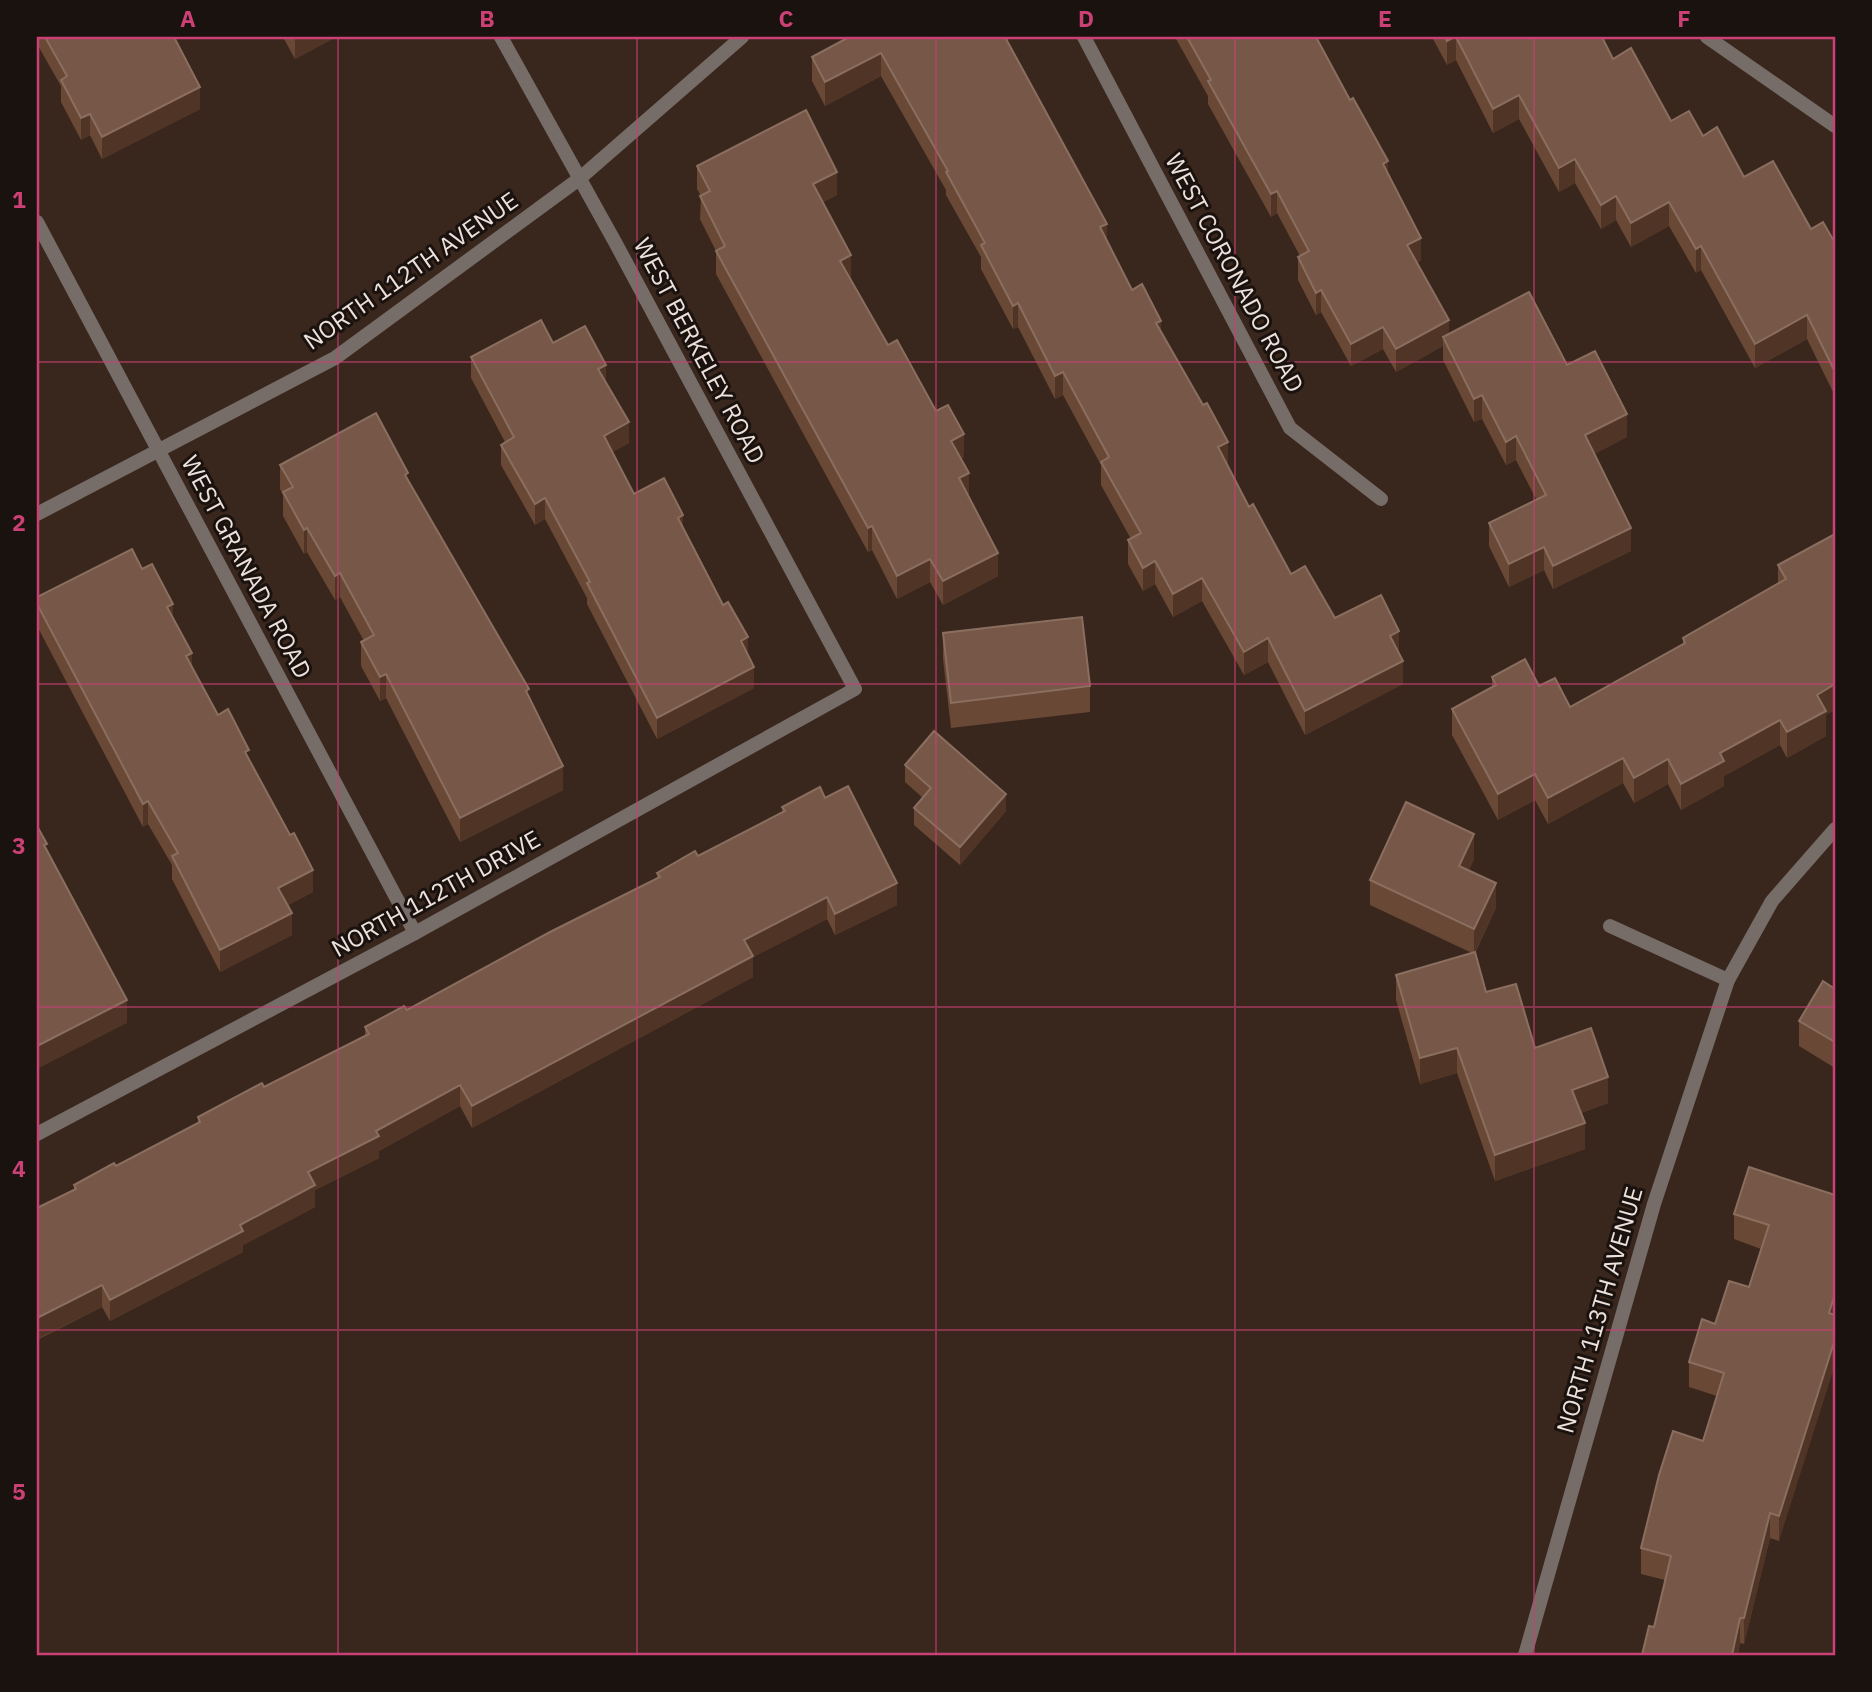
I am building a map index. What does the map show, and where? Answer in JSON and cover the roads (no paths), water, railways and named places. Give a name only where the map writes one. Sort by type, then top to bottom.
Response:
[{"type":"street","name":"WEST BERKELEY ROAD","points":[[501,37],[855,689]]},
{"type":"street","name":"NORTH 112TH AVENUE","points":[[37,514],[335,358],[579,179],[742,37]]},
{"type":"street","name":"WEST CORONADO ROAD","points":[[1084,37],[1290,428],[1381,499]]},
{"type":"street","points":[[1707,37],[1835,126]]},
{"type":"street","name":"WEST GRANADA ROAD","points":[[37,222],[415,933]]},
{"type":"street","name":"NORTH 112TH DRIVE","points":[[37,1134],[415,933],[855,689]]},
{"type":"street","name":"NORTH 113TH AVENUE","points":[[1525,1655],[1654,1204],[1728,980],[1772,901],[1835,829]]},
{"type":"street","points":[[1610,926],[1728,980]]}]
